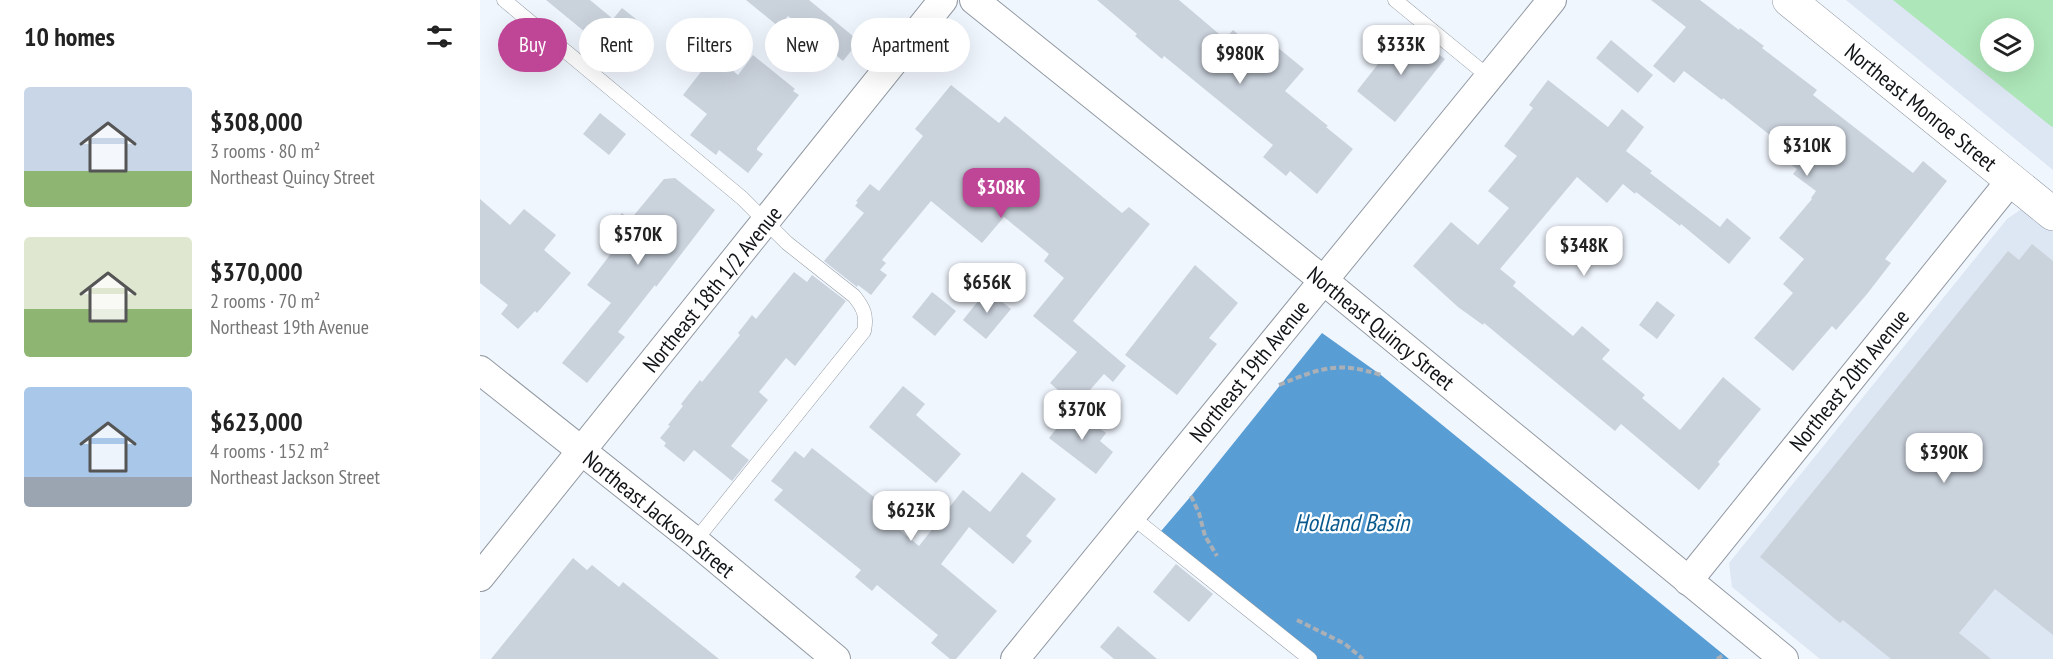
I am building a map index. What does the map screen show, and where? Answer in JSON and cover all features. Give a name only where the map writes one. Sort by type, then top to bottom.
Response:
[{"type":"street","name":"Northeast 18th 1/2 Avenue","points":[[480,577],[943,0]]},
{"type":"street","name":"Northeast Quincy Street","points":[[974,0],[1323,280],[1784,659]]},
{"type":"street","name":"Northeast 19th Avenue","points":[[1015,659],[1552,0]]},
{"type":"street","name":"Northeast Monroe Street","points":[[1789,0],[2053,214]]},
{"type":"street","name":"Northeast 20th Avenue","points":[[1688,581],[2012,180]]},
{"type":"street","name":"Northeast Jackson Street","points":[[480,370],[836,659]]},
{"type":"lane","points":[[504,0],[742,198],[787,243],[854,296],[862,306],[867,318],[864,331],[694,542]]},
{"type":"lane","points":[[1395,0],[1489,77]]},
{"type":"lane","points":[[1131,516],[1310,659]]},
{"type":"path","points":[[1279,385],[1314,370],[1339,366],[1363,369],[1382,375]]},
{"type":"path","points":[[1191,496],[1205,536],[1218,558]]},
{"type":"path","points":[[1296,619],[1345,644],[1363,659]]},
{"type":"path","points":[[1717,659],[1724,655]]},
{"type":"shaded area","points":[[1846,0],[2053,0],[2053,170]]},
{"type":"shaded area","points":[[2023,208],[2053,223],[2053,659],[1820,659],[1732,587],[1729,563],[2007,219]]},
{"type":"green space","points":[[1893,0],[2053,0],[2053,126],[1983,72],[2034,72],[2034,18],[1980,18],[1980,69]]},
{"type":"water","name":"Holland Basin","points":[[1322,333],[1381,375],[1729,659],[1313,659],[1156,537]]},
{"type":"building","points":[[546,0],[590,0],[612,18],[579,18],[579,27]]},
{"type":"building","points":[[746,0],[809,0],[831,18],[790,18],[788,16],[786,18],[768,18]]},
{"type":"building","points":[[1097,0],[1179,0],[1225,39],[1233,30],[1267,59],[1277,47],[1304,69],[1285,91],[1353,149],[1317,194],[1290,171],[1286,176],[1263,157],[1273,145],[1164,56],[1162,59]]},
{"type":"building","points":[[1651,0],[1700,0],[1764,46],[1762,48],[1817,90],[1813,95],[1913,173],[1923,161],[1947,181],[1885,259],[1891,263],[1867,294],[1836,330],[1832,326],[1793,371],[1754,338],[1793,293],[1783,284],[1804,259],[1779,238],[1812,199],[1816,191],[1793,174],[1797,169],[1782,158],[1789,150],[1723,98],[1722,100],[1684,71],[1674,83],[1653,66],[1686,27]]},
{"type":"building","points":[[622,8],[635,18],[614,18]]},
{"type":"building","points":[[839,25],[851,34],[851,51],[843,61],[839,58]]},
{"type":"building","points":[[1407,31],[1445,59],[1395,122],[1357,91]]},
{"type":"building","points":[[1611,40],[1653,75],[1638,93],[1596,58]]},
{"type":"building","points":[[753,55],[765,65],[765,72],[774,72],[799,95],[757,148],[763,154],[748,173],[719,150],[716,155],[690,135],[707,114],[683,95],[701,72],[734,72],[738,75],[740,72],[753,72]]},
{"type":"building","points":[[1548,80],[1608,127],[1622,109],[1644,127],[1626,151],[1652,171],[1650,173],[1720,227],[1727,218],[1751,238],[1729,264],[1681,224],[1680,226],[1623,184],[1607,203],[1577,177],[1500,269],[1516,282],[1513,286],[1573,336],[1582,326],[1610,350],[1602,359],[1645,395],[1642,398],[1680,430],[1723,377],[1761,409],[1718,462],[1720,464],[1699,490],[1621,424],[1615,431],[1484,323],[1483,325],[1458,307],[1413,266],[1451,222],[1478,245],[1509,208],[1488,191],[1517,156],[1504,146],[1533,108],[1529,105]]},
{"type":"building","points":[[951,85],[999,123],[1005,116],[1122,213],[1129,207],[1150,224],[1073,321],[1126,366],[1113,382],[1104,374],[1076,406],[1050,383],[1077,352],[1033,316],[1064,278],[1044,261],[1049,254],[1004,217],[982,243],[931,201],[882,260],[886,263],[880,270],[887,275],[871,295],[824,261],[864,213],[855,206],[858,202],[856,201],[870,184],[879,191],[923,136],[915,129]]},
{"type":"building","points":[[600,113],[626,134],[609,155],[583,134]]},
{"type":"building","points":[[675,178],[715,210],[618,332],[625,337],[587,383],[562,363],[611,303],[587,285],[613,251],[601,241],[622,213],[630,220],[664,179]]},
{"type":"building","points":[[480,199],[510,225],[524,209],[556,235],[544,250],[571,273],[537,313],[535,311],[518,329],[501,314],[508,305],[480,283]]},
{"type":"building","points":[[2032,244],[2053,261],[2053,635],[1995,589],[1959,633],[1991,659],[1891,659],[1843,620],[1840,623],[1760,557],[2008,251],[2019,260]]},
{"type":"building","points":[[1195,265],[1238,303],[1209,338],[1217,344],[1177,395],[1125,355]]},
{"type":"building","points":[[794,272],[807,282],[812,275],[846,301],[795,366],[786,358],[759,392],[768,400],[731,446],[749,460],[732,481],[694,450],[684,462],[664,446],[666,443],[660,438],[683,406],[681,404],[740,335],[738,333],[752,315],[756,319]]},
{"type":"building","points":[[987,290],[1011,309],[986,339],[963,320]]},
{"type":"building","points":[[932,292],[956,311],[935,336],[912,317]]},
{"type":"building","points":[[1657,301],[1675,315],[1657,339],[1639,325]]},
{"type":"building","points":[[903,386],[925,404],[916,415],[961,454],[936,483],[869,427]]},
{"type":"building","points":[[1073,408],[1106,433],[1100,441],[1113,452],[1096,474],[1049,438]]},
{"type":"building","points":[[812,448],[879,501],[873,508],[919,546],[963,490],[990,512],[1022,472],[1056,499],[1026,536],[1032,541],[1013,564],[969,527],[941,564],[997,611],[956,659],[950,659],[931,643],[938,635],[877,585],[872,591],[855,577],[861,570],[774,500],[783,490],[771,481],[795,451],[804,458]]},
{"type":"building","points":[[573,558],[587,570],[592,565],[619,587],[623,582],[719,659],[491,659]]},
{"type":"building","points":[[1176,564],[1213,594],[1189,622],[1153,592]]},
{"type":"building","points":[[1118,626],[1157,659],[1114,659],[1100,647]]}]
